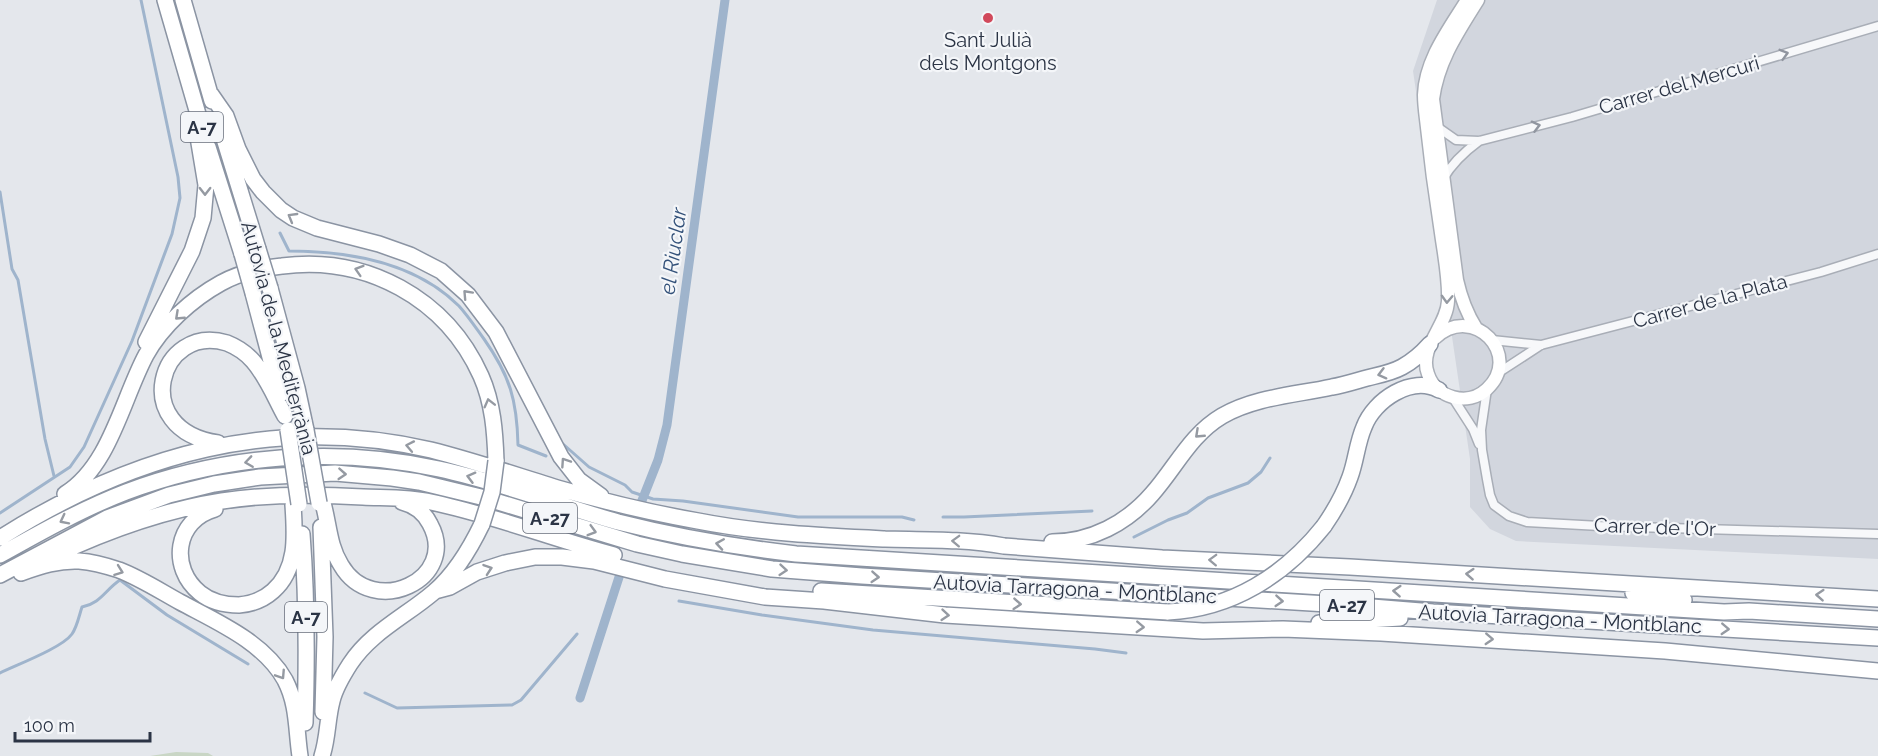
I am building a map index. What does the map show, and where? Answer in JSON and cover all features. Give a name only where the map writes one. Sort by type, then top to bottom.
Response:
[{"type":"highway","name":"Autovia de la Mediterrània","points":[[165,0],[253,293],[286,423],[290,478],[296,504]]},
{"type":"highway","name":"Autovia de la Mediterrània","points":[[183,0],[270,288],[297,388],[319,498],[324,606],[325,728],[321,756]]},
{"type":"highway","points":[[210,93],[226,116],[242,158],[253,179],[281,210],[317,228],[379,244],[410,255],[441,271],[468,295],[496,332],[552,442],[569,469],[579,480],[608,501]]},
{"type":"highway","points":[[115,425],[136,361],[192,250],[203,218],[206,186],[198,138],[197,112]]},
{"type":"highway","points":[[0,533],[77,485],[101,455],[141,366],[155,341],[180,314],[221,283],[256,270],[295,264],[330,264],[366,272],[399,287],[417,298],[448,326],[471,357],[485,387],[493,419],[496,461],[492,492],[482,524],[453,572],[435,591],[378,633],[358,652],[337,688],[325,728]]},
{"type":"highway","points":[[236,443],[211,442],[190,435],[176,425],[165,406],[162,390],[165,372],[178,354],[195,343],[220,341],[243,351],[260,370],[286,423]]},
{"type":"highway","points":[[983,542],[1063,541],[1082,538],[1109,529],[1146,501],[1190,442],[1220,417],[1260,401],[1332,387],[1394,371],[1417,357],[1433,341]]},
{"type":"highway","points":[[770,589],[1168,612],[1214,604],[1256,587],[1278,573],[1295,559],[1324,526],[1345,490],[1354,467],[1363,428],[1371,414],[1385,400],[1406,388],[1428,386],[1446,394]]},
{"type":"highway","points":[[0,538],[63,502],[120,475],[182,454],[274,438],[321,437],[384,442],[452,456],[608,501],[697,521],[760,530],[983,542],[1004,546],[1162,558],[1305,564],[1878,599]]},
{"type":"highway","name":"Autovia Tarragona - Montblanc","points":[[0,555],[85,510],[126,492],[169,478],[214,467],[254,461],[328,456],[370,459],[439,469],[616,521],[705,542],[796,554],[1878,620]]},
{"type":"highway","name":"Autovia Tarragona - Montblanc","points":[[290,478],[335,473],[419,482],[484,498],[637,543],[727,563],[772,569],[1432,612],[1878,638]]},
{"type":"highway","name":"A-27","points":[[0,575],[85,528],[149,502],[214,484],[290,478]]},
{"type":"highway","points":[[0,584],[70,548],[147,519],[222,501],[324,495],[429,501],[648,564],[824,601]]},
{"type":"highway","points":[[264,498],[209,511],[200,515],[186,529],[180,550],[185,573],[200,593],[211,600],[232,605],[256,602],[266,597],[284,580],[292,560],[296,504]]},
{"type":"highway","points":[[319,498],[330,539],[342,568],[348,576],[363,586],[380,592],[388,592],[406,588],[426,573],[433,559],[436,543],[432,526],[422,512],[409,503],[387,498]]},
{"type":"highway","name":"A-7","points":[[296,504],[306,591],[307,656],[301,756]]},
{"type":"highway","points":[[435,591],[450,587],[477,572],[505,563],[562,556],[731,592],[945,615],[1203,631],[1284,629],[1603,646],[1878,671]]},
{"type":"highway","points":[[1007,567],[1025,562],[1126,562],[1162,558]]},
{"type":"highway","points":[[21,573],[65,561],[105,566],[135,578],[218,623],[252,644],[278,670],[294,701],[301,731]]},
{"type":"highway","points":[[1529,579],[1729,605],[1749,611]]},
{"type":"highway","points":[[1284,629],[1346,620],[1410,617],[1432,612]]},
{"type":"main road","points":[[1433,341],[1445,329],[1456,326],[1465,325],[1485,333],[1492,340],[1499,358],[1498,373],[1487,390],[1471,398],[1446,394],[1433,383],[1426,369],[1426,359],[1433,341],[1445,317],[1448,289],[1430,158],[1424,94],[1433,58],[1467,0]]},
{"type":"main road","points":[[1476,328],[1462,302],[1457,280],[1433,99],[1439,70],[1446,52],[1478,0]]},
{"type":"street","name":"Carrer del Mercuri","points":[[1436,126],[1456,140],[1479,141],[1572,117],[1878,26]]},
{"type":"street","name":"Carrer del Mercuri","points":[[1443,179],[1450,167],[1464,152],[1479,141]]},
{"type":"street","name":"Carrer de la Plata","points":[[1498,373],[1541,345],[1821,272],[1878,254]]},
{"type":"street","name":"Carrer de la Plata","points":[[1492,340],[1541,345]]},
{"type":"street","name":"Carrer de l'Or","points":[[1487,390],[1481,430],[1482,450],[1494,505],[1509,516],[1527,522],[1600,526],[1878,534]]},
{"type":"street","name":"Carrer de l'Or","points":[[1446,394],[1473,429],[1482,450]]},
{"type":"shaded area","points":[[1437,0],[1878,0],[1878,559],[1516,541],[1490,529],[1470,507],[1470,459],[1413,71]]},
{"type":"green space","points":[[176,752],[208,753],[213,756],[150,756]]},
{"type":"waterway","points":[[0,513],[70,467],[84,447],[132,341],[172,234],[180,198],[178,177],[141,0]]},
{"type":"waterway","name":"el Riuclar","points":[[641,503],[658,460],[667,425],[725,0]]},
{"type":"waterway","points":[[0,192],[12,269],[18,280],[45,439],[54,476]]},
{"type":"waterway","points":[[280,233],[289,251],[335,253],[380,262],[402,269],[442,291],[466,314],[493,352],[506,377],[514,401],[518,445],[546,456]]},
{"type":"waterway","points":[[563,444],[589,467],[625,485],[632,492],[653,499],[798,517],[902,517],[914,520]]},
{"type":"waterway","points":[[1134,537],[1187,513],[1208,498],[1248,483],[1261,472],[1270,458]]},
{"type":"waterway","points":[[943,517],[1092,511]]},
{"type":"waterway","name":"el Riuclar","points":[[580,698],[621,571]]},
{"type":"waterway","points":[[0,673],[67,639],[75,628],[82,607],[98,599],[120,580],[167,615],[248,664]]},
{"type":"waterway","points":[[679,601],[873,630],[1126,653]]},
{"type":"waterway","points":[[365,693],[397,708],[512,705],[521,700],[577,634]]},
{"type":"place","name":"Sant Julià dels Montgons","points":[[988,18]]}]
